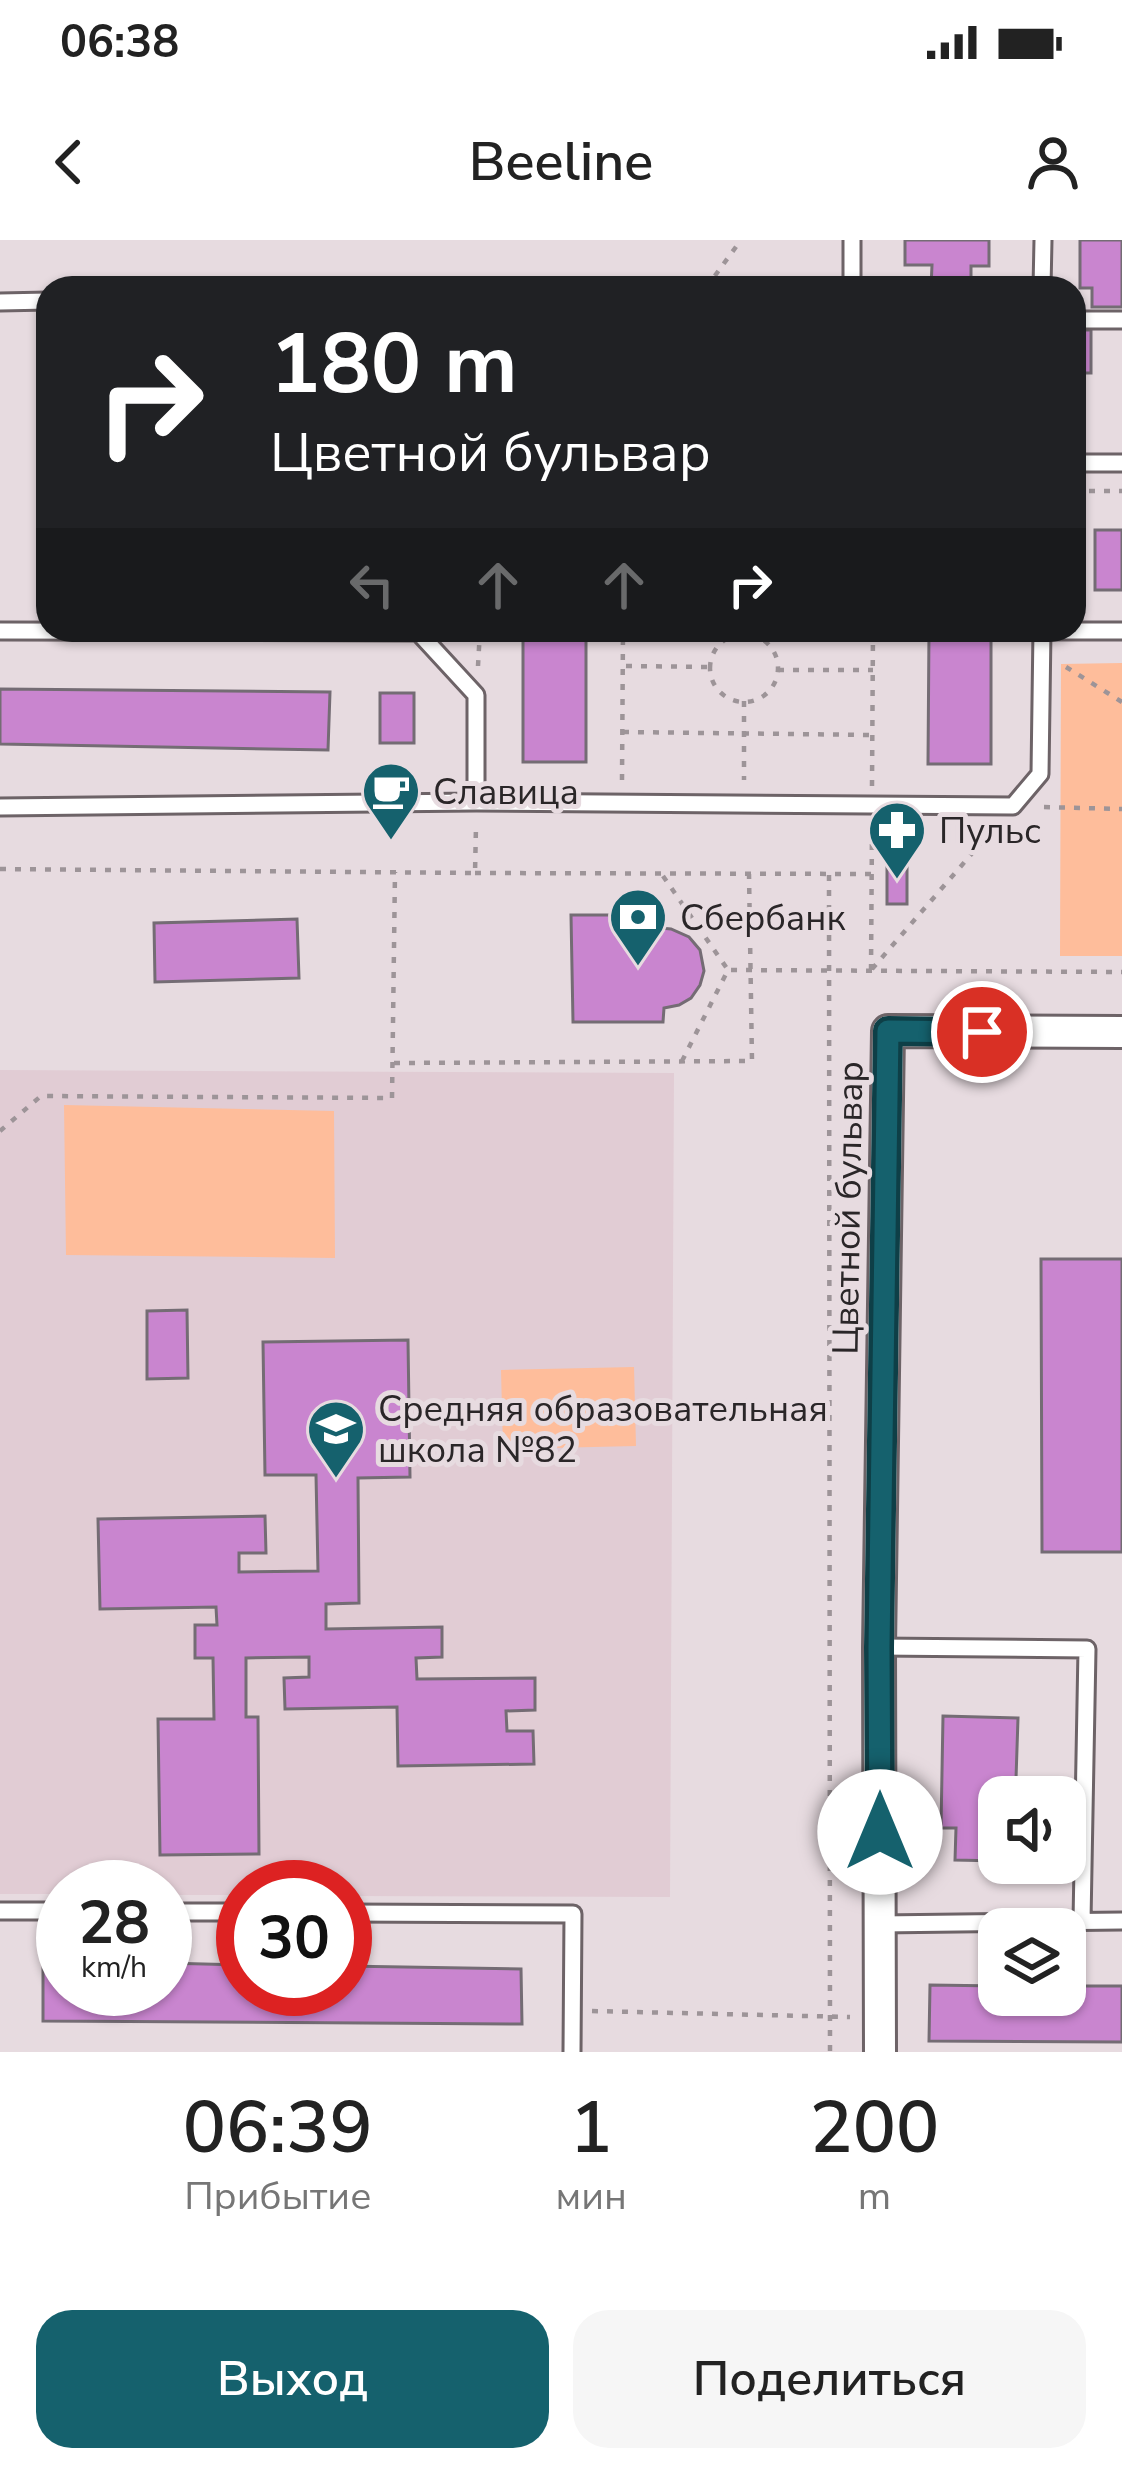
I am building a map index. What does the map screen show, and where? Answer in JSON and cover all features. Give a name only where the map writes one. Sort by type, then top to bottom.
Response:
[{"type":"street","name":"Цветной бульвар","points":[[880,2052],[879,1647],[888,1031],[1122,1032]]},
{"type":"lane","points":[[851,276],[852,240]]},
{"type":"lane","points":[[1042,240],[1042,276]]},
{"type":"lane","points":[[0,302],[36,301]]},
{"type":"lane","points":[[1086,320],[1122,320]]},
{"type":"lane","points":[[1086,463],[1122,463]]},
{"type":"lane","points":[[0,631],[36,631]]},
{"type":"lane","points":[[1086,633],[1122,631]]},
{"type":"lane","points":[[427,642],[476,695],[476,802]]},
{"type":"lane","points":[[0,807],[476,802],[1013,806],[1040,774],[1042,642]]},
{"type":"lane","points":[[879,1647],[1087,1649],[1082,1908]]},
{"type":"lane","points":[[0,1911],[36,1911]]},
{"type":"lane","points":[[372,1913],[573,1914],[572,2052]]},
{"type":"lane","points":[[1086,1921],[1122,1921]]},
{"type":"lane","points":[[880,1924],[978,1923]]},
{"type":"path","points":[[715,276],[741,240]]},
{"type":"path","points":[[1086,490],[1122,491]]},
{"type":"path","points":[[622,803],[623,642]]},
{"type":"path","points":[[725,642],[718,646],[710,667],[717,689],[743,701],[760,698],[770,690],[778,670],[770,647],[762,642]]},
{"type":"path","points":[[871,970],[873,642]]},
{"type":"path","points":[[1049,642],[1122,702]]},
{"type":"path","points":[[623,666],[710,667]]},
{"type":"path","points":[[778,670],[873,670]]},
{"type":"path","points":[[743,701],[745,804]]},
{"type":"path","points":[[623,732],[873,735]]},
{"type":"path","points":[[475,873],[476,802]]},
{"type":"path","points":[[871,970],[1013,806],[1122,809]]},
{"type":"path","points":[[0,869],[872,874]]},
{"type":"path","points":[[0,1131],[41,1096],[392,1098],[395,872]]},
{"type":"path","points":[[661,874],[728,970]]},
{"type":"path","points":[[394,1063],[752,1061],[749,874]]},
{"type":"path","points":[[829,874],[830,2052]]},
{"type":"path","points":[[728,970],[1122,971]]},
{"type":"path","points":[[682,1061],[728,970]]},
{"type":"path","points":[[572,2010],[880,2017]]},
{"type":"shaded area","points":[[1122,663],[1122,956],[1060,956],[1061,664]]},
{"type":"shaded area","name":"Средняя образовательная школа №82","points":[[0,1070],[674,1073],[670,1897],[372,1896],[372,1860],[216,1860],[216,1895],[192,1895],[192,1860],[36,1860],[36,1894],[0,1894]]},
{"type":"shaded area","points":[[64,1105],[334,1111],[335,1258],[66,1255]]},
{"type":"shaded area","points":[[634,1367],[636,1446],[503,1449],[501,1370]]},
{"type":"building","points":[[905,240],[989,240],[989,266],[971,266],[971,276],[932,276],[932,265],[905,265]]},
{"type":"building","points":[[1080,240],[1122,240],[1122,307],[1092,307],[1092,288],[1086,288],[1086,276],[1080,276]]},
{"type":"building","points":[[1086,330],[1091,330],[1091,373],[1086,373]]},
{"type":"building","points":[[1095,530],[1122,530],[1122,590],[1095,590]]},
{"type":"building","points":[[523,642],[586,642],[586,762],[523,762]]},
{"type":"building","points":[[929,642],[991,642],[991,764],[928,764]]},
{"type":"building","points":[[0,689],[330,692],[328,750],[0,744]]},
{"type":"building","points":[[380,693],[414,693],[414,743],[380,743]]},
{"type":"building","name":"Пульс","points":[[887,858],[907,858],[907,904],[887,904]]},
{"type":"building","name":"Сбербанк","points":[[571,915],[660,915],[660,928],[689,937],[700,950],[704,971],[700,985],[691,998],[664,1008],[663,1022],[573,1022]]},
{"type":"building","points":[[297,919],[299,978],[155,982],[154,923]]},
{"type":"building","points":[[1041,1259],[1122,1259],[1122,1552],[1042,1552]]},
{"type":"building","points":[[187,1310],[188,1378],[147,1379],[147,1311]]},
{"type":"building","points":[[408,1340],[410,1477],[358,1478],[359,1603],[326,1604],[326,1629],[442,1627],[442,1657],[416,1658],[417,1679],[535,1678],[535,1710],[506,1711],[507,1731],[533,1731],[534,1764],[398,1766],[397,1707],[285,1709],[284,1678],[309,1677],[309,1657],[246,1658],[246,1717],[258,1717],[259,1854],[160,1855],[158,1719],[214,1719],[213,1658],[195,1658],[195,1625],[217,1625],[216,1607],[100,1609],[98,1519],[265,1516],[266,1553],[239,1553],[239,1572],[318,1571],[316,1475],[265,1475],[263,1342]]},
{"type":"building","points":[[943,1716],[1018,1718],[1016,1776],[978,1776],[978,1861],[955,1860],[956,1828],[941,1828]]},
{"type":"building","points":[[192,1964],[216,1964],[216,2016],[372,2016],[372,1966],[521,1969],[522,2024],[43,2021],[43,2016],[192,2016]]},
{"type":"building","points":[[930,1985],[978,1986],[978,2016],[1086,2016],[1086,1986],[1122,1986],[1122,2042],[929,2041]]},
{"type":"place","name":"Славица","points":[[391,842]]},
{"type":"place","name":"Пульс","points":[[897,881]]},
{"type":"place","name":"Сбербанк","points":[[638,968]]},
{"type":"place","name":"Средняя образовательная школа №82","points":[[336,1480]]},
{"type":"route","points":[[880,1832],[888,1031],[982,1032]]}]
